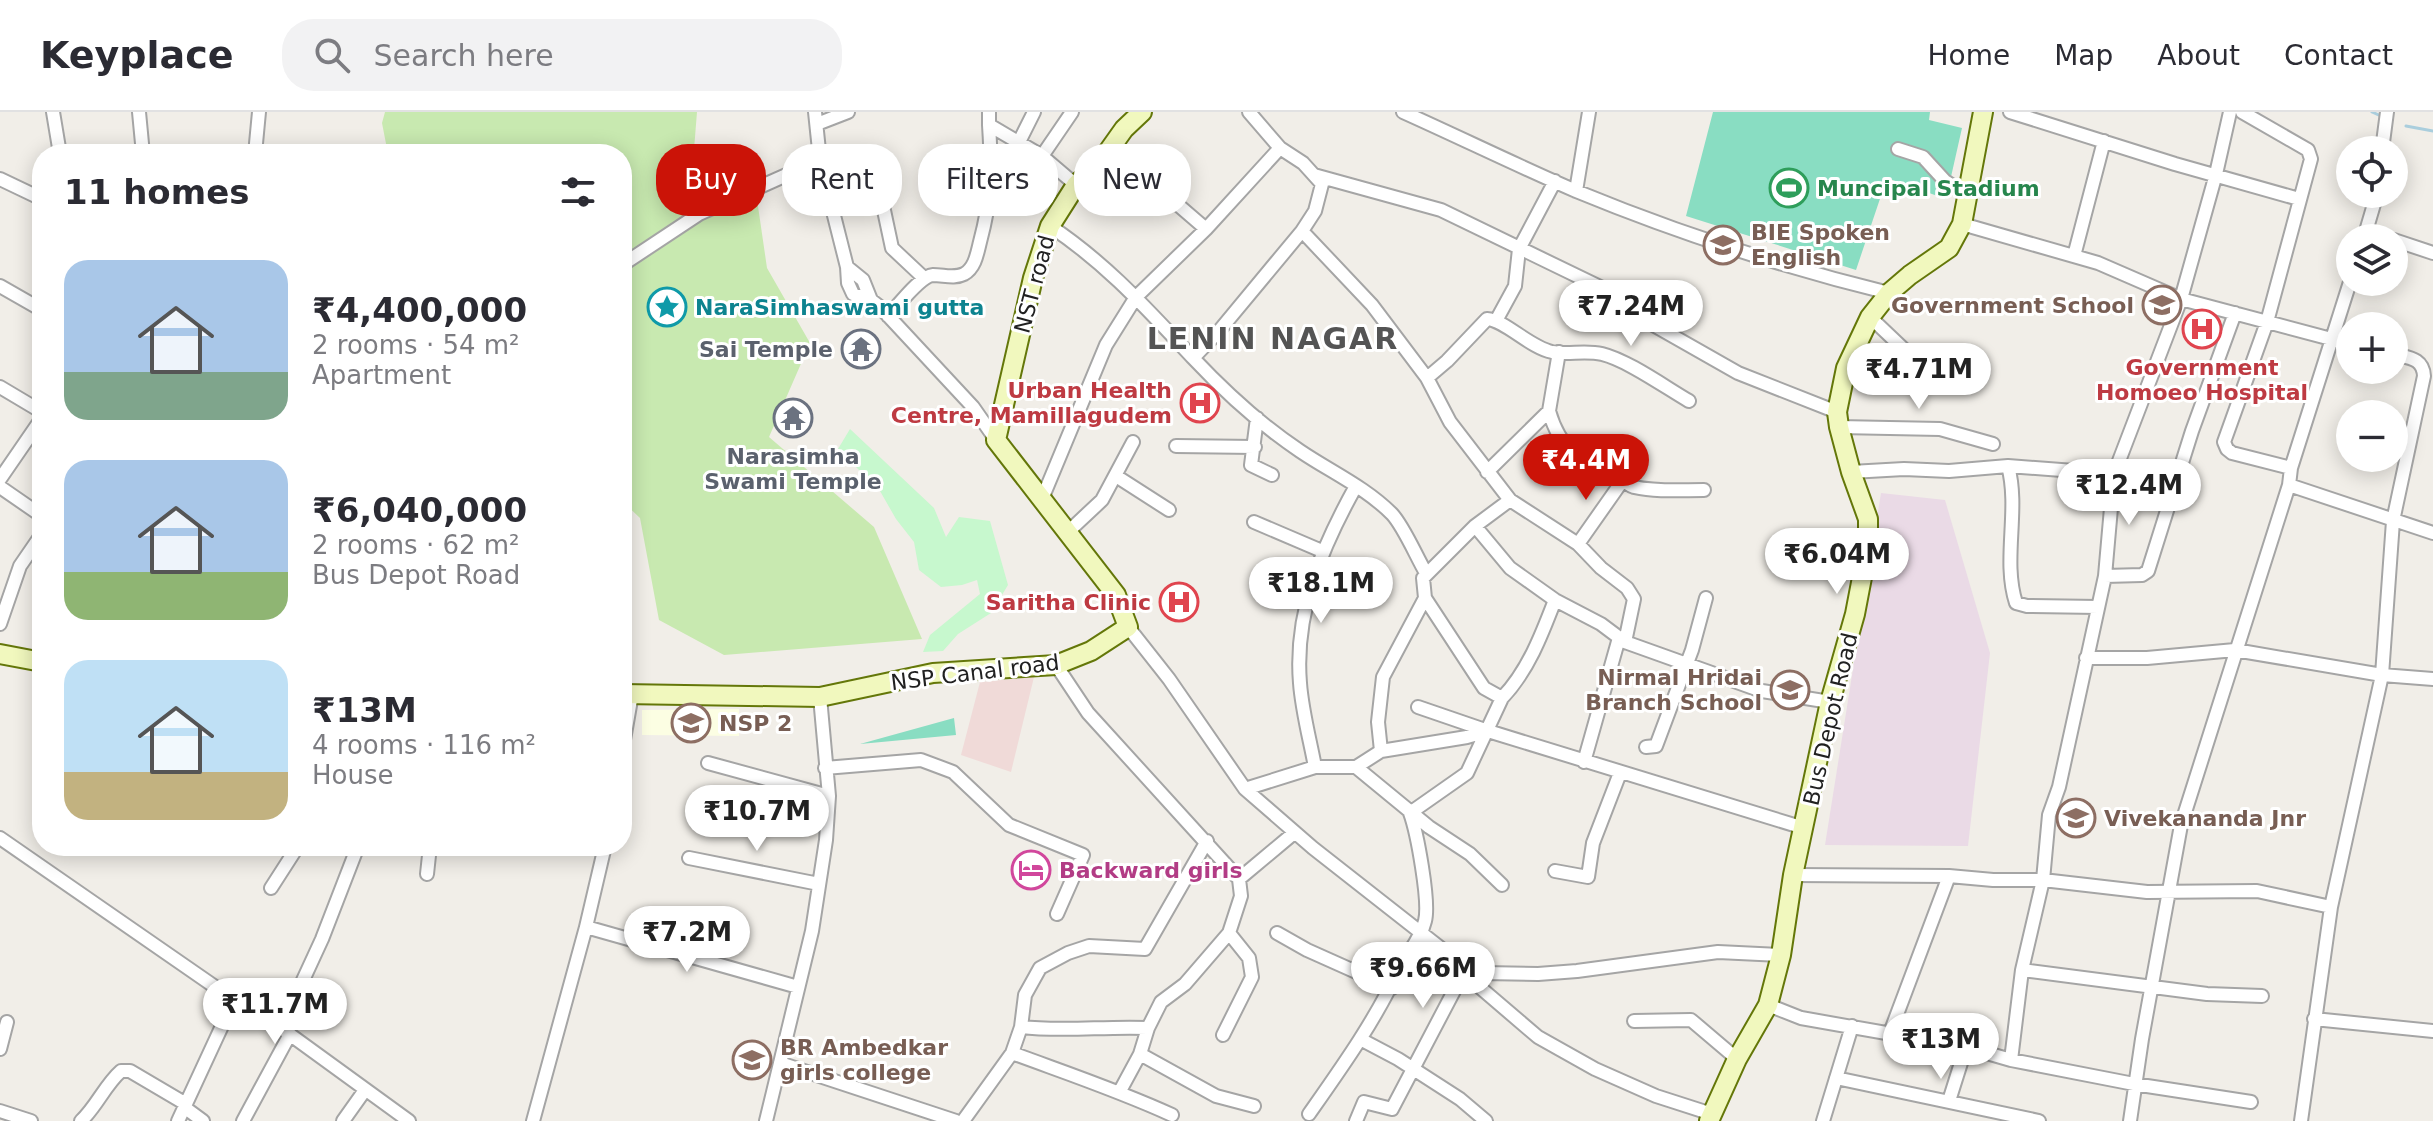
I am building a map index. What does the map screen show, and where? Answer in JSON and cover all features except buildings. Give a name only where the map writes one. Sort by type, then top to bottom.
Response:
[{"type":"street","points":[[53,112],[58,144]]},
{"type":"street","points":[[139,112],[142,144]]},
{"type":"street","points":[[256,144],[259,112]]},
{"type":"street","points":[[818,144],[816,118],[848,112]]},
{"type":"street","points":[[989,119],[1018,144],[1034,112]]},
{"type":"street","points":[[1050,144],[1072,112]]},
{"type":"street","points":[[1193,358],[1302,231],[1315,211],[1322,184],[1303,163],[1280,148],[1249,112]]},
{"type":"street","points":[[1403,112],[1576,191],[1735,250],[1889,293]]},
{"type":"street","points":[[1576,191],[1589,112]]},
{"type":"street","name":"Bus Depot Road","points":[[1710,1118],[1737,1059],[1768,1005],[1781,955],[1793,875],[1830,702],[1855,614],[1868,546],[1868,519],[1851,472],[1838,420],[1846,368],[1870,317],[1889,293],[1949,248],[1962,224],[1983,112]]},
{"type":"street","points":[[2010,112],[2299,199]]},
{"type":"street","points":[[2011,1060],[2022,970],[2043,880],[2049,815],[2059,787],[2105,576],[2114,474],[2181,299],[2230,112]]},
{"type":"street","points":[[2242,112],[2308,150],[2311,159],[2267,322],[2224,442],[2232,453],[2291,468]]},
{"type":"street","name":"NST road","points":[[1115,144],[1139,113]]},
{"type":"street","points":[[888,316],[924,278],[957,276],[974,265],[990,206],[992,168],[989,119]]},
{"type":"street","points":[[2074,256],[2104,141]]},
{"type":"street","points":[[1042,499],[1106,345],[1136,297],[1206,229],[1280,148]]},
{"type":"street","points":[[1898,149],[1923,157],[1938,175],[1968,196]]},
{"type":"street","points":[[1058,170],[1074,183]]},
{"type":"street","points":[[1314,175],[1441,210],[1602,288],[1650,323],[1738,373],[1838,420],[1940,429],[1993,444]]},
{"type":"street","points":[[632,258],[699,214],[782,177]]},
{"type":"street","points":[[0,179],[32,194]]},
{"type":"street","points":[[1497,319],[1515,286],[1519,249],[1555,181]]},
{"type":"street","name":"NST road","points":[[996,440],[1033,278],[1050,226],[1074,188]]},
{"type":"street","points":[[834,216],[853,294],[871,300],[888,316],[973,407],[1116,595],[1128,627],[1169,679],[1245,789],[1294,833],[1466,968],[1476,984],[1538,1037],[1656,1096],[1710,1118]]},
{"type":"street","points":[[885,216],[892,248],[924,278]]},
{"type":"street","points":[[1191,216],[1206,229]]},
{"type":"street","points":[[1962,224],[2098,263],[2181,299],[2336,339]]},
{"type":"street","points":[[1050,226],[1086,251],[1136,297],[1225,392],[1300,451],[1356,486],[1395,517],[1426,573]]},
{"type":"street","points":[[1302,231],[1372,305],[1427,378],[1450,422],[1510,500],[1578,544],[1601,568],[1627,588],[1634,599],[1584,762]]},
{"type":"street","points":[[2408,245],[2433,253]]},
{"type":"street","points":[[0,286],[32,304]]},
{"type":"street","points":[[2130,1121],[2181,825],[2346,296]]},
{"type":"street","points":[[2105,576],[2142,575],[2148,571],[2174,485],[2235,313]]},
{"type":"street","points":[[1870,317],[1911,356]]},
{"type":"street","points":[[1427,378],[1487,319],[1497,319],[1520,337],[1553,352],[1587,351],[1606,355],[1689,401]]},
{"type":"street","points":[[1559,352],[1549,411],[1554,429],[1580,462],[1630,486],[1704,490]]},
{"type":"street","points":[[2301,1121],[2331,907],[2382,675],[2393,521],[2424,376],[2423,368],[2416,359],[2408,357]]},
{"type":"street","points":[[0,387],[32,408]]},
{"type":"street","points":[[1487,472],[1549,411]]},
{"type":"street","points":[[1257,418],[1251,465],[1272,475]]},
{"type":"street","points":[[0,479],[32,430]]},
{"type":"street","points":[[1069,531],[1102,500],[1133,442]]},
{"type":"street","points":[[1176,446],[1255,447]]},
{"type":"street","points":[[1851,472],[1904,469],[1949,471],[2008,466],[2114,474],[2174,485]]},
{"type":"street","points":[[2008,466],[2012,488],[2012,582],[2016,603],[2027,606],[2098,607]]},
{"type":"street","points":[[1116,476],[1169,510]]},
{"type":"street","points":[[1578,544],[1623,480]]},
{"type":"street","points":[[2289,485],[2433,533]]},
{"type":"street","points":[[1315,767],[1300,686],[1300,635],[1322,551],[1356,486]]},
{"type":"street","points":[[0,487],[32,509]]},
{"type":"street","points":[[1502,698],[1484,688],[1425,598],[1423,578],[1475,526],[1510,500]]},
{"type":"street","points":[[1254,522],[1322,551]]},
{"type":"street","points":[[1475,526],[1510,568],[1555,600],[1601,624],[1622,640],[1762,691],[1830,702]]},
{"type":"street","points":[[0,624],[20,566],[32,551]]},
{"type":"street","points":[[1381,751],[1378,722],[1383,677],[1425,598]]},
{"type":"street","points":[[1646,747],[1656,746],[1687,665],[1706,598]]},
{"type":"street","points":[[1410,813],[1467,773],[1502,698],[1512,687],[1544,632],[1555,600]]},
{"type":"street","name":"NSP Canal road","points":[[632,694],[820,697],[933,673],[1056,665],[1091,651],[1128,627]]},
{"type":"street","points":[[2086,658],[2147,658],[2235,650],[2382,675],[2433,679]]},
{"type":"street","points":[[0,654],[32,660]]},
{"type":"street","points":[[1056,665],[1098,725],[1239,879],[1241,896],[1229,933],[1185,984],[1161,1002],[1140,1054],[1120,1091]]},
{"type":"street","points":[[766,1121],[812,931],[826,840],[829,796],[820,697]]},
{"type":"street","points":[[1418,707],[1584,762],[1804,828]]},
{"type":"street","points":[[1245,789],[1315,767],[1356,767],[1381,751],[1488,731]]},
{"type":"street","points":[[825,768],[921,760],[953,772],[1009,825],[1083,855],[1057,914]]},
{"type":"street","points":[[708,763],[829,796]]},
{"type":"street","points":[[1356,767],[1410,813],[1470,854],[1502,885]]},
{"type":"street","points":[[1555,871],[1588,877],[1593,843],[1620,773]]},
{"type":"street","points":[[1309,1114],[1362,1040],[1426,919],[1417,834],[1410,813]]},
{"type":"street","points":[[1239,879],[1294,833]]},
{"type":"street","points":[[0,838],[234,1000],[286,1031],[409,1121]]},
{"type":"street","points":[[963,1121],[1012,1053],[1021,1027],[1025,995],[1040,968],[1089,946],[1145,949],[1207,841]]},
{"type":"street","points":[[271,888],[292,856]]},
{"type":"street","points":[[243,1121],[286,1031],[354,856]]},
{"type":"street","points":[[427,874],[429,856]]},
{"type":"street","points":[[533,1121],[603,856]]},
{"type":"street","points":[[689,858],[819,884]]},
{"type":"street","points":[[1793,875],[2043,880],[2147,892],[2257,891],[2331,907]]},
{"type":"street","points":[[1890,1033],[1949,876]]},
{"type":"street","points":[[586,927],[798,987]]},
{"type":"street","points":[[1223,1035],[1252,977],[1249,958],[1229,933]]},
{"type":"street","points":[[1277,933],[1392,988]]},
{"type":"street","points":[[1476,984],[1483,973],[1577,971],[1718,952],[1781,955]]},
{"type":"street","points":[[1356,1121],[1364,1102],[1392,1109],[1466,968]]},
{"type":"street","points":[[2022,970],[2207,994],[2262,996]]},
{"type":"street","points":[[178,1121],[234,1000]]},
{"type":"street","points":[[1768,1005],[1801,1018],[1966,1047],[2011,1060],[2134,1084],[2251,1102]]},
{"type":"street","points":[[2314,1019],[2433,1031]]},
{"type":"street","points":[[1634,1021],[1691,1020],[1737,1059]]},
{"type":"street","points":[[0,1049],[7,1022]]},
{"type":"street","points":[[1021,1027],[1049,1031],[1117,1026],[1148,1028]]},
{"type":"street","points":[[1823,1121],[1852,1026]]},
{"type":"street","points":[[1362,1040],[1460,1099],[1483,1120]]},
{"type":"street","points":[[1949,1101],[1966,1047]]},
{"type":"street","points":[[1012,1053],[1120,1091],[1172,1115]]},
{"type":"street","points":[[1140,1054],[1216,1096],[1254,1106]]},
{"type":"street","points":[[780,1063],[930,1118],[956,1121]]},
{"type":"street","points":[[81,1121],[93,1110],[121,1071],[130,1071],[203,1121]]},
{"type":"street","points":[[1836,1078],[2039,1121]]},
{"type":"street","points":[[343,1121],[365,1090]]},
{"type":"street","points":[[0,1111],[31,1121]]},
{"type":"shaded area","points":[[1881,493],[1945,500],[1990,653],[1968,846],[1825,845]]},
{"type":"shaded area","points":[[1034,677],[1011,772],[961,755],[980,682]]},
{"type":"shaded area","name":"NSP 2","points":[[739,709],[739,736],[642,735],[642,710]]},
{"type":"green space","points":[[385,112],[697,112],[694,144],[656,144],[656,216],[759,216],[767,268],[810,343],[769,437],[874,527],[922,639],[724,655],[659,620],[640,518],[632,510],[632,144],[386,144],[382,123]]},
{"type":"green space","name":"Muncipal Stadium","points":[[1713,112],[1930,112],[1929,120],[1962,128],[1946,199],[1887,178],[1856,270],[1686,216]]},
{"type":"green space","points":[[850,429],[934,508],[946,537],[959,517],[990,521],[1008,585],[991,613],[958,634],[943,651],[923,652],[930,635],[980,594],[977,580],[941,587],[919,570],[914,542],[880,491],[838,449]]},
{"type":"green space","points":[[954,718],[956,735],[860,744]]},
{"type":"waterway","points":[[2372,112],[2383,117]]},
{"type":"waterway","points":[[2406,126],[2433,131]]},
{"type":"place","name":"Muncipal Stadium","points":[[1789,188]]},
{"type":"place","name":"BIE Spoken English","points":[[1723,245]]},
{"type":"place","name":"Government School","points":[[2162,305]]},
{"type":"place","name":"NaraSimhaswami gutta","points":[[667,307]]},
{"type":"place","name":"Government Homoeo Hospital","points":[[2202,329]]},
{"type":"place","name":"Sai Temple","points":[[861,349]]},
{"type":"place","name":"Urban Health Centre, Mamillagudem","points":[[1200,403]]},
{"type":"place","name":"Narasimha Swami Temple","points":[[793,418]]},
{"type":"place","name":"Saritha Clinic","points":[[1179,602]]},
{"type":"place","name":"Nirmal Hridai Branch School","points":[[1790,690]]},
{"type":"place","name":"NSP 2","points":[[691,723]]},
{"type":"place","name":"Vivekananda Jnr","points":[[2076,818]]},
{"type":"place","name":"Backward girls","points":[[1031,870]]},
{"type":"place","name":"BR Ambedkar girls college","points":[[752,1060]]},
{"type":"district","name":"LENIN NAGAR","points":[[1273,339]]}]
